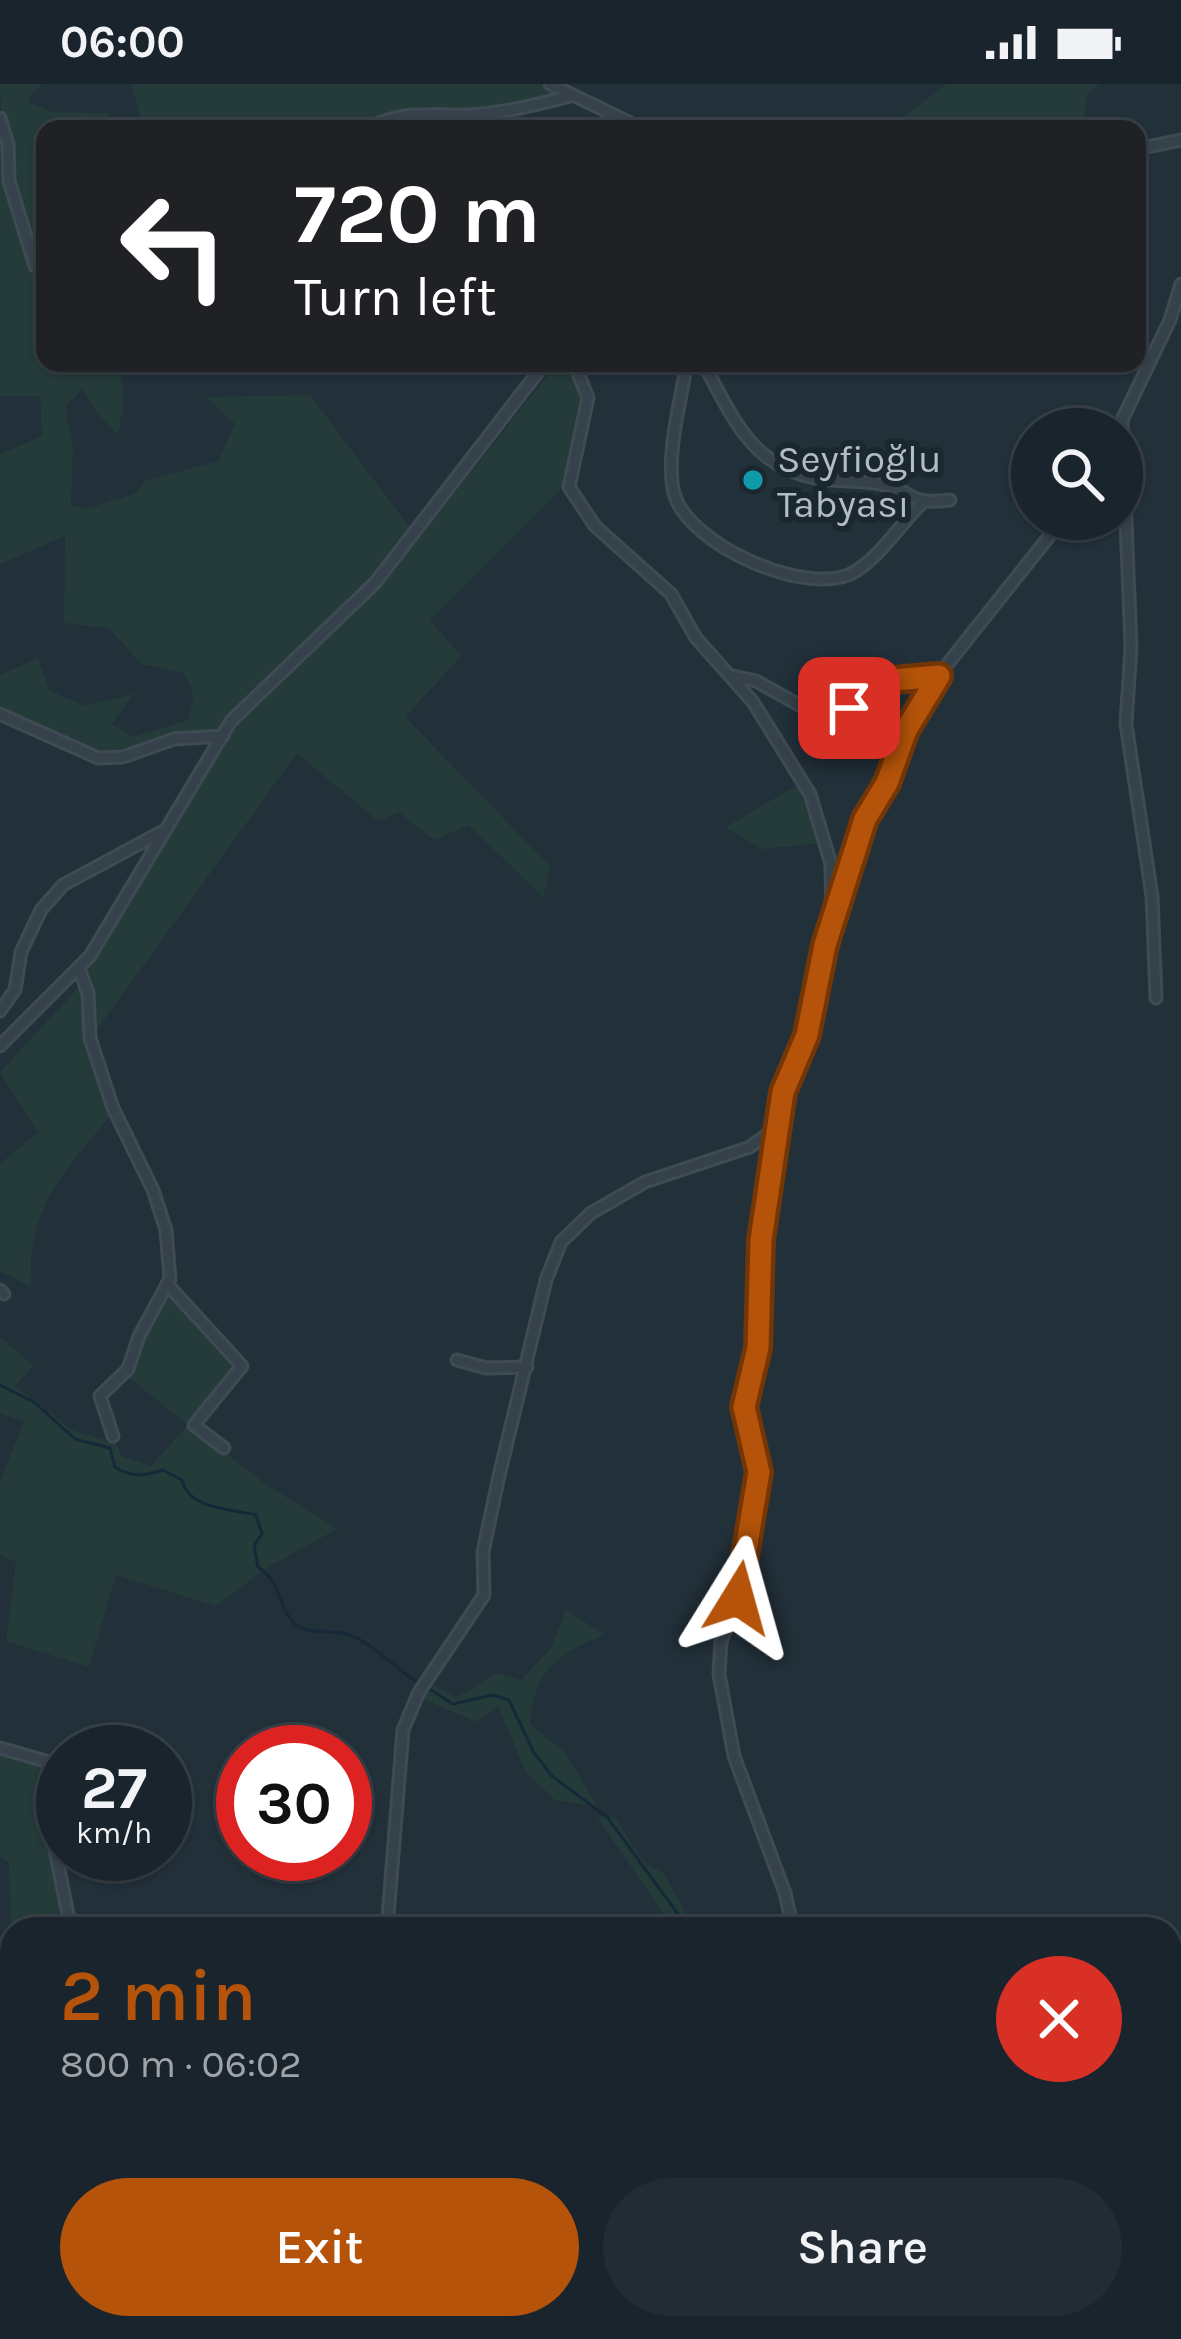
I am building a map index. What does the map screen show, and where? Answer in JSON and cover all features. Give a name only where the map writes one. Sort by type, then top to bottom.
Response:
[{"type":"street","points":[[550,84],[624,120]]},
{"type":"street","points":[[392,120],[423,110],[465,115],[527,108],[573,95]]},
{"type":"street","points":[[0,118],[22,227],[36,266]]},
{"type":"street","points":[[1146,146],[1181,140]]},
{"type":"street","points":[[1146,370],[1181,284]]},
{"type":"street","points":[[0,1046],[79,969],[231,721],[375,583],[538,372]]},
{"type":"street","points":[[578,372],[588,398],[569,487],[596,526],[671,593],[696,638],[753,702],[810,794],[831,864],[832,922]]},
{"type":"street","points":[[685,372],[677,411],[674,494],[691,519],[735,555],[826,582],[856,571],[921,504],[950,500]]},
{"type":"street","points":[[709,372],[740,434],[771,463],[814,478],[889,485],[921,504]]},
{"type":"street","points":[[1128,408],[1145,372]]},
{"type":"street","points":[[790,1917],[734,1756],[719,1674],[721,1642],[738,1598],[759,1472],[744,1407],[758,1348],[761,1240],[783,1092],[807,1035],[832,922],[865,819],[887,783],[906,730],[939,676],[1046,540]]},
{"type":"street","points":[[1127,540],[1131,647],[1126,724],[1152,896],[1156,998]]},
{"type":"street","points":[[730,676],[756,681],[817,715],[849,708],[871,682],[939,676]]},
{"type":"street","points":[[0,714],[98,758],[123,757],[174,739],[223,736]]},
{"type":"street","points":[[0,1011],[15,989],[21,952],[41,910],[63,885],[168,829]]},
{"type":"street","points":[[79,969],[88,993],[90,1038],[113,1108],[153,1190],[166,1230],[166,1284],[128,1369],[100,1396],[112,1436]]},
{"type":"street","points":[[388,1917],[403,1730],[419,1691],[484,1595],[483,1552],[546,1280],[561,1242],[591,1213],[645,1182],[750,1147],[777,1126]]},
{"type":"street","points":[[166,1284],[242,1366],[194,1424],[224,1448]]},
{"type":"street","points":[[457,1360],[486,1367],[527,1367]]},
{"type":"street","points":[[0,1748],[56,1764],[50,1825],[68,1917]]},
{"type":"green space","points":[[0,84],[42,84],[29,97],[30,103],[53,112],[108,113],[110,120],[36,120],[36,257],[12,173]]},
{"type":"green space","points":[[132,84],[543,84],[561,94],[527,104],[465,111],[424,106],[381,120],[140,117]]},
{"type":"green space","points":[[947,84],[1100,84],[1087,94],[1084,120],[898,120]]},
{"type":"green space","points":[[529,111],[518,120],[400,120],[423,113]]},
{"type":"green space","points":[[0,130],[6,180],[31,269],[36,268],[36,372],[120,372],[124,399],[118,435],[96,412],[83,388],[65,407],[73,448],[71,505],[86,509],[136,493],[145,481],[218,461],[235,424],[206,397],[310,395],[411,529],[376,572],[214,734],[100,754],[0,710],[0,675],[38,658],[50,691],[85,706],[133,694],[112,724],[133,737],[188,720],[193,695],[183,673],[142,664],[108,628],[64,623],[65,536],[0,564],[0,454],[42,436],[40,396],[0,396]]},
{"type":"green space","points":[[550,372],[571,372],[582,401],[562,488],[430,620],[461,656],[405,717],[550,866],[543,897],[469,825],[434,840],[399,812],[378,821],[297,753],[96,1031],[85,971],[239,723],[383,584]]},
{"type":"green space","points":[[797,785],[820,843],[761,849],[726,827]]},
{"type":"green space","points":[[80,986],[86,1040],[113,1113],[65,1172],[42,1212],[31,1259],[31,1287],[0,1271],[0,1164],[38,1132],[0,1072]]},
{"type":"green space","points":[[167,1289],[238,1365],[189,1425],[267,1485],[337,1529],[268,1567],[216,1606],[116,1575],[89,1667],[6,1641],[16,1562],[0,1555],[0,1482],[24,1421],[0,1413],[0,1337],[33,1366],[15,1386],[72,1430],[116,1443],[122,1456],[151,1466],[188,1425],[127,1376],[140,1338]]},
{"type":"green space","points":[[566,1610],[605,1635],[551,1666],[536,1691],[530,1724],[565,1753],[597,1806],[555,1800],[525,1771],[498,1706],[477,1722],[423,1699],[432,1684],[456,1698],[497,1673],[521,1680],[551,1648]]},
{"type":"green space","points":[[0,1756],[36,1766],[36,1881],[58,1881],[66,1917],[11,1917],[9,1863],[0,1856]]},
{"type":"green space","points":[[597,1817],[615,1818],[644,1863],[663,1873],[689,1917],[666,1917]]},
{"type":"waterway","points":[[0,1385],[34,1402],[75,1439],[110,1448],[115,1467],[121,1471],[138,1475],[163,1470],[182,1480],[201,1502],[256,1515],[262,1534],[254,1545],[258,1567],[275,1586],[292,1621],[304,1629],[355,1637],[417,1682]]},
{"type":"waterway","points":[[428,1688],[453,1704],[493,1695],[509,1700],[534,1753],[552,1776],[607,1817],[680,1917]]},
{"type":"place","name":"Seyfioğlu Tabyası","points":[[753,480]]},
{"type":"route","points":[[738,1598],[759,1472],[744,1407],[758,1348],[761,1240],[783,1092],[807,1035],[825,945],[865,819],[887,783],[906,730],[939,676],[871,682],[849,708]]}]
